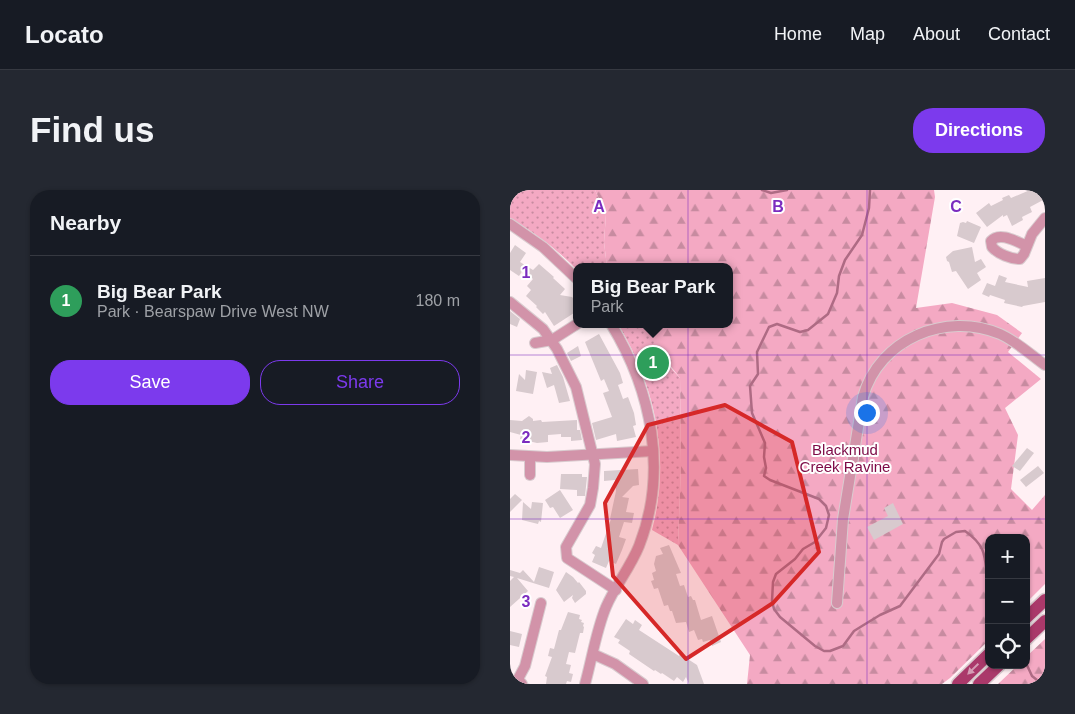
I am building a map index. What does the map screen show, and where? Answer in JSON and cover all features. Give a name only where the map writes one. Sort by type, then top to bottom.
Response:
[{"type":"main road","points":[[1030,614],[1045,600]]},
{"type":"main road","points":[[1030,635],[1045,621]]},
{"type":"main road","points":[[958,684],[985,658]]},
{"type":"main road","points":[[979,684],[995,669]]},
{"type":"street","points":[[1027,246],[1034,230],[1045,218]]},
{"type":"street","points":[[511,227],[543,247],[573,275]]},
{"type":"street","points":[[510,302],[552,340],[576,387],[595,464],[590,505],[566,547],[567,558],[616,590]]},
{"type":"street","points":[[535,343],[552,340],[573,327]]},
{"type":"street","points":[[837,602],[843,519],[863,400],[869,379],[877,366],[894,348],[916,335],[941,328],[962,327],[988,330],[1000,334],[1045,365]]},
{"type":"street","points":[[585,684],[604,614],[634,558],[646,526],[653,493],[653,451],[648,412],[638,377],[614,328]]},
{"type":"street","points":[[510,455],[530,456],[653,451]]},
{"type":"street","points":[[530,456],[530,475]]},
{"type":"street","points":[[516,679],[525,666],[541,603]]},
{"type":"street","points":[[593,654],[615,664],[643,684]]},
{"type":"highlighted area","points":[[725,405],[792,442],[819,552],[773,603],[686,659],[613,576],[605,503],[648,425]]},
{"type":"green space","points":[[510,190],[595,190],[606,214],[604,242],[607,263],[573,263],[573,266],[545,242],[510,218]]},
{"type":"green space","name":"Blackmud Creek Ravine","points":[[595,190],[934,190],[935,197],[916,308],[952,303],[997,315],[1022,333],[1008,352],[1041,379],[1005,408],[1018,435],[1011,489],[1032,510],[1045,495],[1045,584],[1030,599],[1030,534],[985,534],[985,644],[942,684],[747,684],[750,655],[678,545],[681,466],[680,378],[664,358],[651,328],[733,328],[733,263],[607,263],[604,242],[606,214]]},
{"type":"green space","points":[[620,328],[651,328],[671,368],[680,378],[681,466],[678,545],[652,530],[658,503],[660,450],[650,398],[631,348]]},
{"type":"green space","points":[[1045,639],[1045,684],[998,684],[1014,669],[1030,669],[1030,653]]},
{"type":"building","points":[[1030,190],[1045,190],[1045,199],[1030,207],[1032,212],[1022,217],[1023,220],[1012,226],[1007,215],[1003,217],[1003,215],[987,227],[976,213],[989,203],[991,206],[1009,195],[1011,198]]},
{"type":"building","points":[[967,221],[981,227],[974,243],[957,236],[960,223],[966,223]]},
{"type":"building","points":[[515,245],[526,253],[520,262],[533,270],[539,264],[554,277],[565,289],[560,295],[573,298],[573,314],[554,326],[545,312],[543,314],[526,296],[531,290],[527,286],[533,279],[523,270],[519,276],[510,270],[510,253]]},
{"type":"building","points":[[972,247],[975,262],[981,259],[986,267],[977,273],[981,280],[968,289],[956,271],[952,272],[946,257],[953,251]]},
{"type":"building","points":[[999,275],[1007,278],[1005,282],[1028,287],[1027,281],[1045,278],[1045,302],[1022,307],[1004,303],[1005,300],[982,294],[987,283],[995,286]]},
{"type":"building","points":[[510,311],[520,319],[517,327],[510,324]]},
{"type":"building","points":[[599,334],[620,373],[623,383],[618,385],[623,399],[628,397],[634,413],[636,425],[633,426],[636,437],[617,441],[616,434],[596,440],[592,423],[612,417],[603,393],[609,391],[604,379],[601,381],[585,342]]},
{"type":"building","points":[[578,346],[581,356],[571,361],[567,353]]},
{"type":"building","points":[[557,365],[563,377],[570,401],[559,403],[554,385],[547,388],[542,372],[552,374],[550,368]]},
{"type":"building","points":[[526,370],[537,372],[533,394],[516,391],[519,374],[525,380]]},
{"type":"building","points":[[529,416],[533,421],[541,420],[542,422],[577,420],[577,430],[580,430],[582,440],[571,441],[571,437],[561,437],[561,434],[548,435],[548,442],[537,443],[520,439],[521,435],[510,432],[510,420],[522,421]]},
{"type":"building","points":[[1027,448],[1034,453],[1020,471],[1012,466]]},
{"type":"building","points":[[1038,466],[1044,473],[1026,487],[1020,480]]},
{"type":"building","points":[[638,469],[639,485],[633,486],[622,497],[629,498],[626,512],[634,513],[632,523],[624,522],[619,537],[626,539],[622,550],[616,564],[609,561],[606,568],[592,562],[595,555],[592,553],[596,546],[601,548],[611,519],[616,491],[615,480],[604,481],[604,471]]},
{"type":"building","points":[[561,474],[582,474],[582,477],[587,477],[585,496],[577,496],[577,490],[560,489]]},
{"type":"building","points":[[560,490],[573,510],[560,518],[553,507],[550,508],[545,500]]},
{"type":"building","points":[[515,494],[522,500],[510,512],[510,499]]},
{"type":"building","points":[[523,502],[531,509],[532,502],[543,503],[541,522],[539,521],[538,524],[522,520]]},
{"type":"building","points":[[893,503],[903,524],[874,540],[867,527],[888,516],[884,508]]},
{"type":"building","points":[[669,545],[681,573],[676,574],[680,586],[684,585],[688,597],[691,596],[695,600],[701,620],[712,616],[721,642],[712,646],[710,640],[703,642],[702,639],[698,640],[694,630],[689,632],[686,622],[676,623],[668,605],[664,606],[658,588],[654,589],[651,581],[654,580],[652,573],[656,571],[654,564],[656,556],[663,554],[660,548]]},
{"type":"building","points":[[539,567],[554,572],[549,588],[517,578],[528,591],[510,607],[510,581],[514,577],[510,576],[510,570],[520,573],[523,570],[534,582]]},
{"type":"building","points":[[566,572],[579,582],[586,591],[586,594],[575,603],[572,598],[573,595],[564,602],[556,590]]},
{"type":"building","points":[[568,612],[580,615],[579,619],[584,623],[583,633],[580,633],[575,653],[569,652],[566,664],[571,665],[569,673],[573,674],[571,682],[567,681],[566,684],[546,684],[547,677],[545,676],[552,657],[548,656],[550,648],[554,649],[559,630],[561,630]]},
{"type":"building","points":[[626,619],[633,624],[635,620],[642,625],[639,630],[679,656],[680,654],[697,665],[704,684],[689,684],[686,677],[683,682],[677,677],[674,681],[662,673],[654,671],[629,654],[630,651],[618,643],[620,640],[614,637]]},
{"type":"building","points":[[510,631],[522,634],[519,647],[510,645]]},
{"type":"waterway","points":[[762,190],[771,193],[787,190]]},
{"type":"waterway","points":[[870,190],[869,208],[862,235],[845,260],[839,276],[837,293],[828,314],[808,330],[800,332],[777,324],[769,327],[757,352],[758,374],[750,386],[752,413],[765,443],[764,457],[766,468],[764,476],[819,499],[826,506],[829,515],[826,528],[815,542],[803,549],[795,559],[776,574],[773,582],[772,601],[774,609],[780,617],[815,646],[824,651],[830,651],[843,646],[854,631],[880,615],[900,606],[939,554],[944,539],[956,532],[965,531],[979,544],[984,557],[987,579]]},
{"type":"waterway","points":[[1029,669],[1032,676],[1042,684]]},
{"type":"place","name":"Big Bear Park","points":[[653,363]]}]
